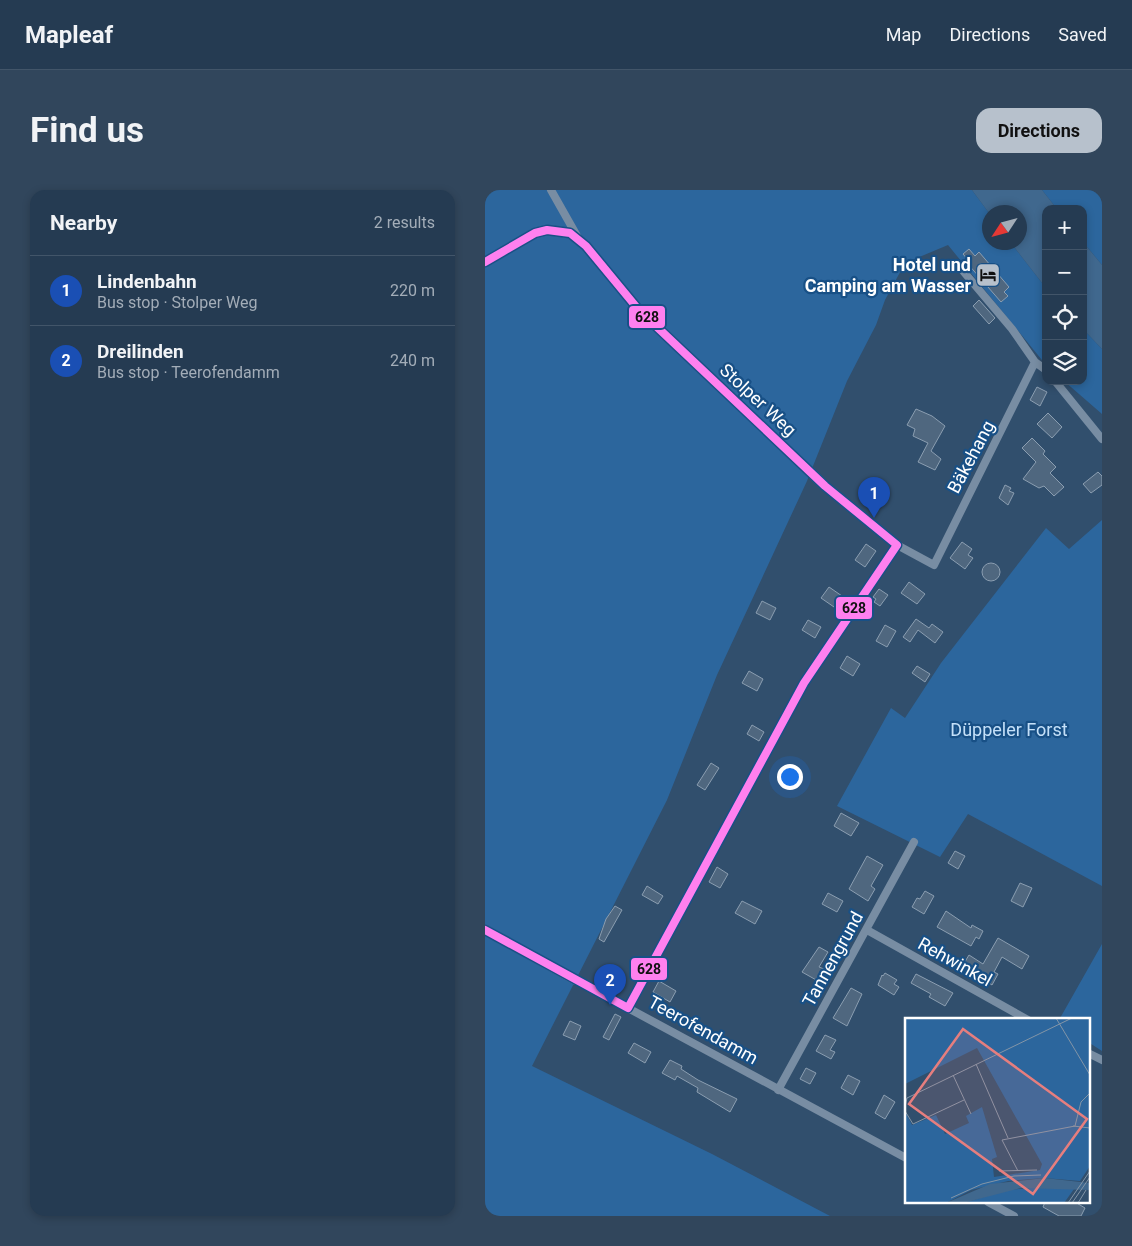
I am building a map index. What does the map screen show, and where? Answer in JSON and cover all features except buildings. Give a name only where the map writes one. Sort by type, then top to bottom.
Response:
[{"type":"street","name":"Stolper Weg","points":[[551,190],[578,238],[638,309],[852,511],[897,544],[934,565]]},
{"type":"street","points":[[485,262],[520,240],[547,230],[570,232],[578,238]]},
{"type":"street","points":[[958,265],[1012,329],[1035,362],[1042,367]]},
{"type":"street","name":"Bäkehang","points":[[934,565],[1035,362]]},
{"type":"street","points":[[1058,385],[1102,439]]},
{"type":"street","points":[[628,1008],[799,691],[897,544]]},
{"type":"street","name":"Tannengrund","points":[[778,1090],[914,842]]},
{"type":"street","name":"Teerofendamm","points":[[485,930],[905,1157]]},
{"type":"street","name":"Rehwinkel","points":[[867,930],[1024,1018]]},
{"type":"street","points":[[1089,1054],[1102,1060]]},
{"type":"street","points":[[993,1204],[1014,1216]]},
{"type":"green space","points":[[485,190],[972,190],[983,205],[982,250],[1016,250],[1042,283],[1042,360],[948,245],[905,263],[885,300],[876,325],[847,381],[807,481],[717,675],[667,800],[532,1066],[712,1154],[830,1216],[485,1216]]},
{"type":"green space","points":[[1042,190],[1102,190],[1102,265],[1087,247],[1087,205],[1054,205]]},
{"type":"green space","points":[[1087,333],[1102,349],[1102,414],[1069,385],[1087,385]]},
{"type":"green space","name":"Düppeler Forst","points":[[1102,520],[1102,886],[968,814],[940,857],[837,806],[891,708],[905,718],[941,663],[1046,528],[1069,549]]},
{"type":"green space","points":[[1102,944],[1102,1051],[1089,1043],[1089,1018],[1060,1018]]},
{"type":"shaded area","points":[[972,190],[1042,190],[1054,205],[1042,205],[1042,283],[1016,250],[1027,250],[1027,205],[983,205]]},
{"type":"shaded area","points":[[1087,247],[1102,265],[1102,349],[1087,333]]},
{"type":"transit line","name":"628","points":[[485,262],[535,233],[547,230],[570,233],[586,246],[638,309],[825,486],[897,545],[804,683],[628,1008],[485,930]]},
{"type":"place","name":"Hotel und Camping am Wasser","points":[[988,275]]},
{"type":"place","name":"Lindenbahn","points":[[874,518]]},
{"type":"place","name":"Dreilinden","points":[[610,1005]]}]
